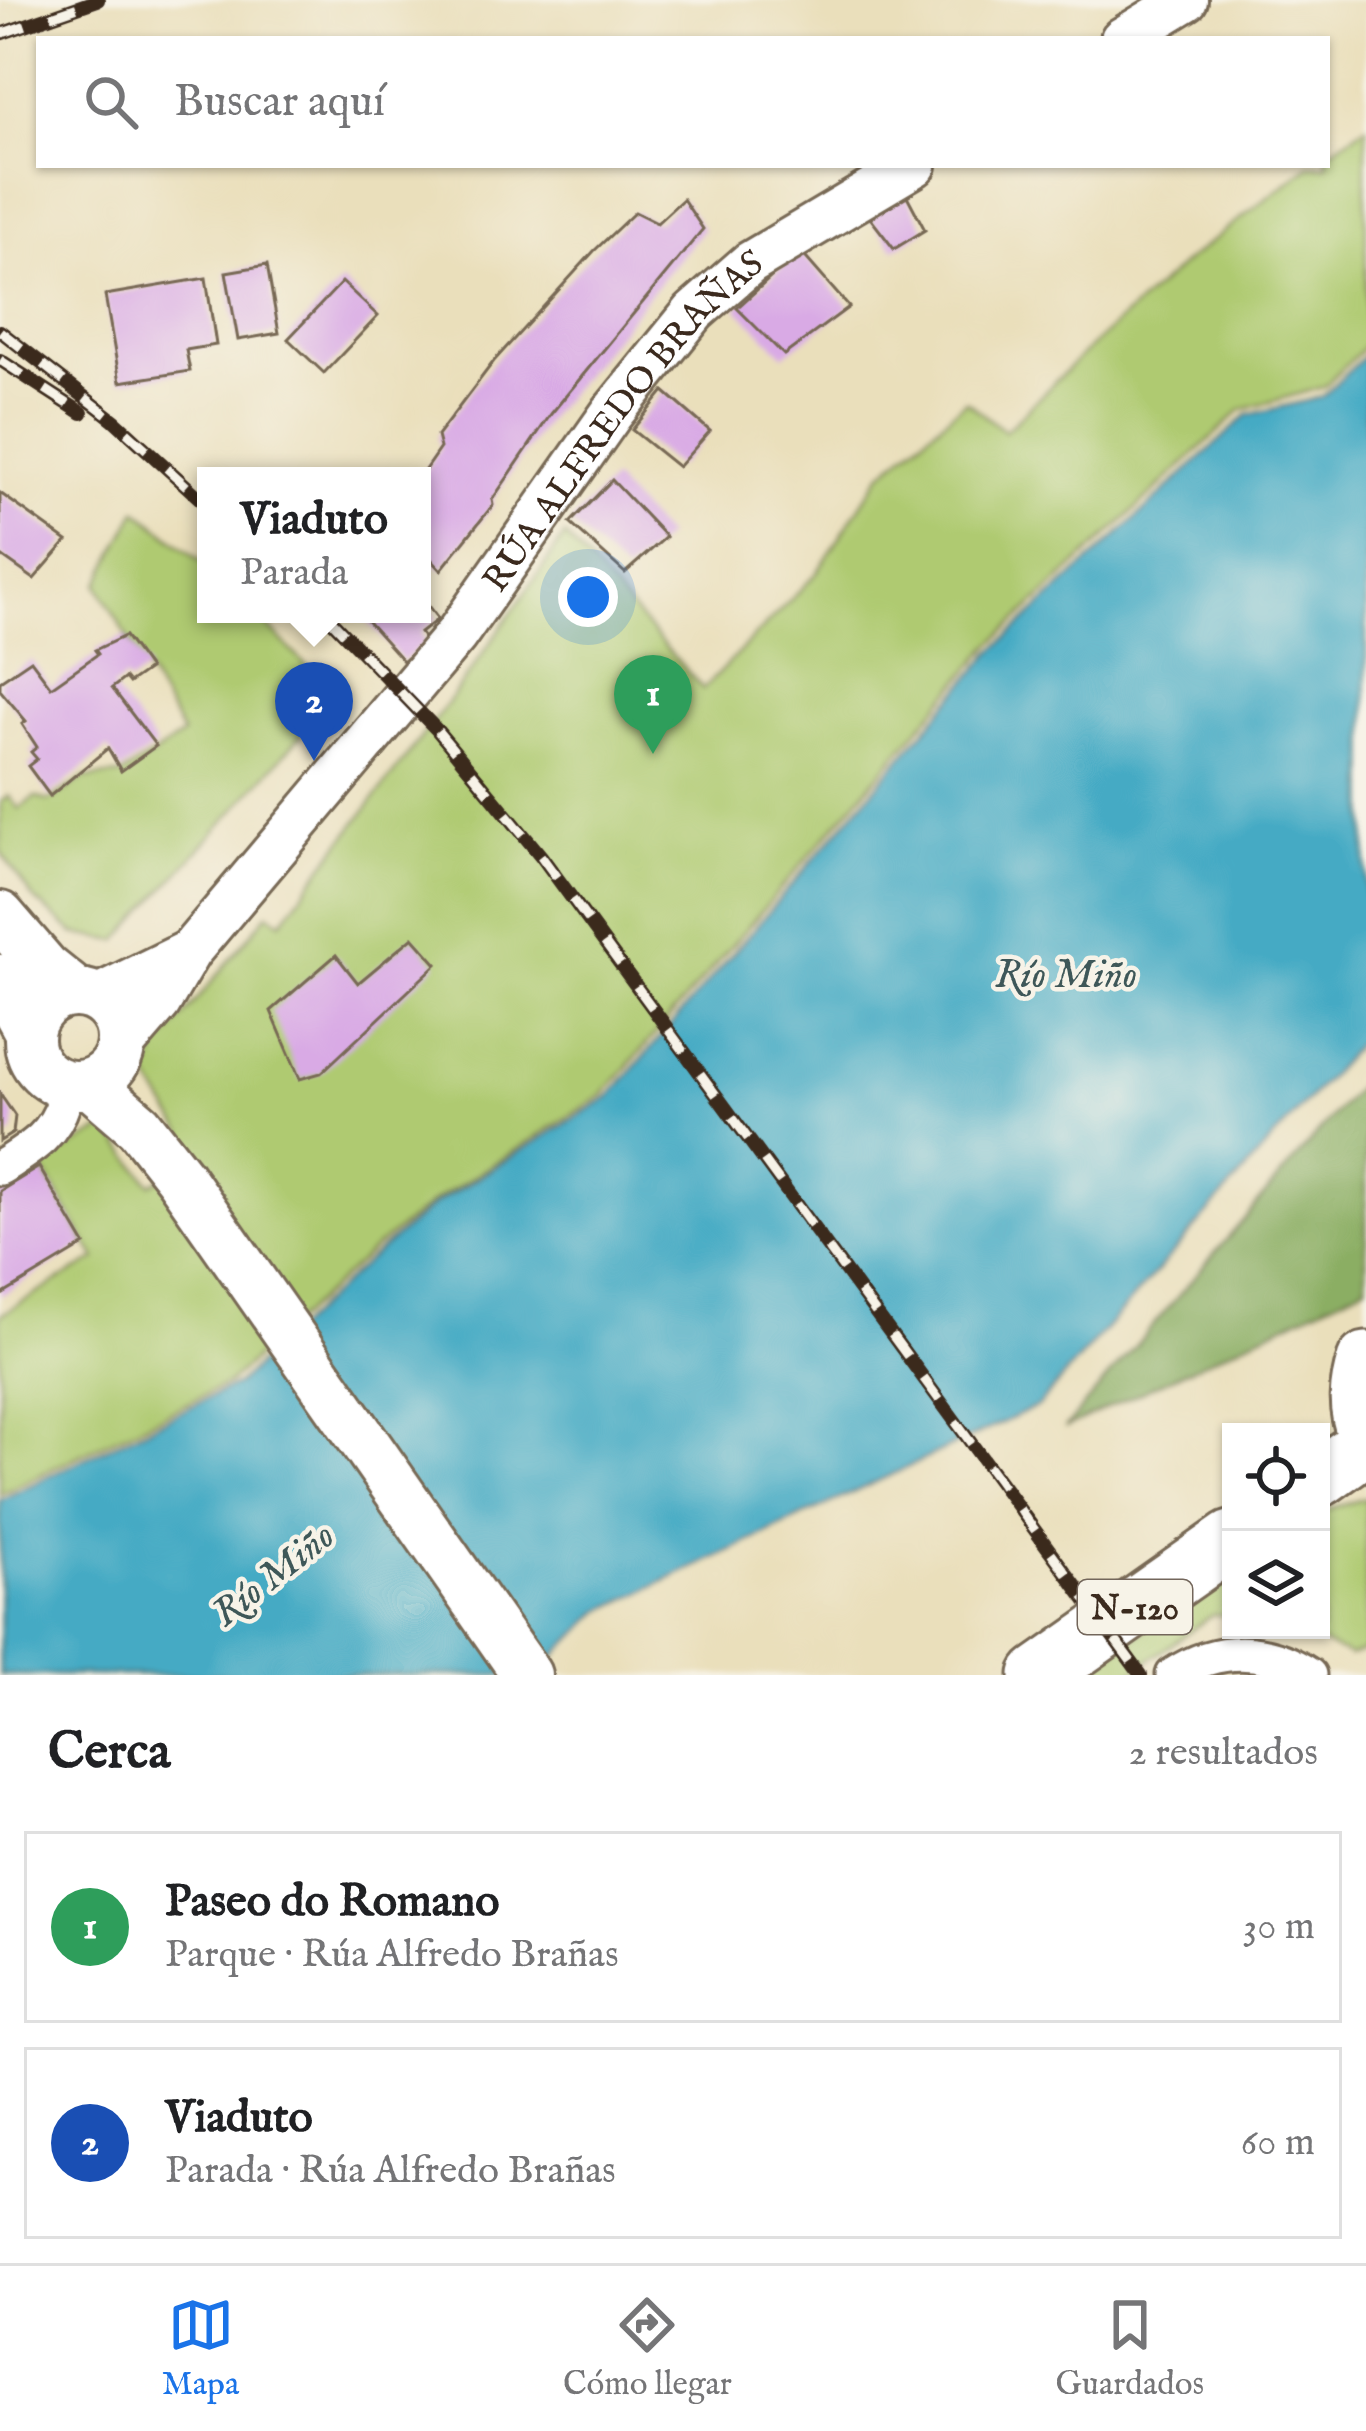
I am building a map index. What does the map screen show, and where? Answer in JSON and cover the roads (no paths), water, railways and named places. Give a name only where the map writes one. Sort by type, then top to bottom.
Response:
[{"type":"highway","points":[[1366,1361],[1358,1389],[1359,1417],[1366,1432]]},
{"type":"highway","points":[[1330,1471],[1366,1445]]},
{"type":"highway","name":"N-120","points":[[1039,1675],[1222,1546]]},
{"type":"main road","points":[[0,916],[45,968],[116,1017],[95,1070]]},
{"type":"main road","points":[[0,979],[29,1032],[33,1058],[95,1070],[180,1178],[527,1675]]},
{"type":"main road","points":[[29,1032],[40,1008],[50,999],[86,994]]},
{"type":"street","points":[[1127,36],[1186,0]]},
{"type":"street","name":"RÚA ALFREDO BRAÑAS","points":[[95,1070],[159,1003],[189,952],[456,635],[612,412],[694,312],[750,262],[910,168]]},
{"type":"street","name":"RÚA ALFREDO BRAÑAS","points":[[86,994],[189,952]]},
{"type":"street","points":[[0,1168],[44,1139],[64,1102],[95,1070]]},
{"type":"street","points":[[1173,1675],[1205,1658],[1233,1652],[1266,1654],[1309,1675]]},
{"type":"water","name":"Río Miño","points":[[1366,354],[1366,1034],[1038,1406],[601,1611],[536,1675],[0,1675],[0,1500],[237,1384],[368,1260],[435,1204],[610,1096],[990,654],[1247,415],[1322,397]]},
{"type":"railway","points":[[0,34],[98,0]]},
{"type":"railway","points":[[0,331],[114,420],[197,496]]},
{"type":"railway","points":[[0,360],[82,413]]},
{"type":"railway","points":[[334,623],[437,730],[541,856],[1141,1675]]},
{"type":"place","name":"Paseo do Romano","points":[[653,754]]},
{"type":"place","name":"Viaduto","points":[[314,761]]}]
